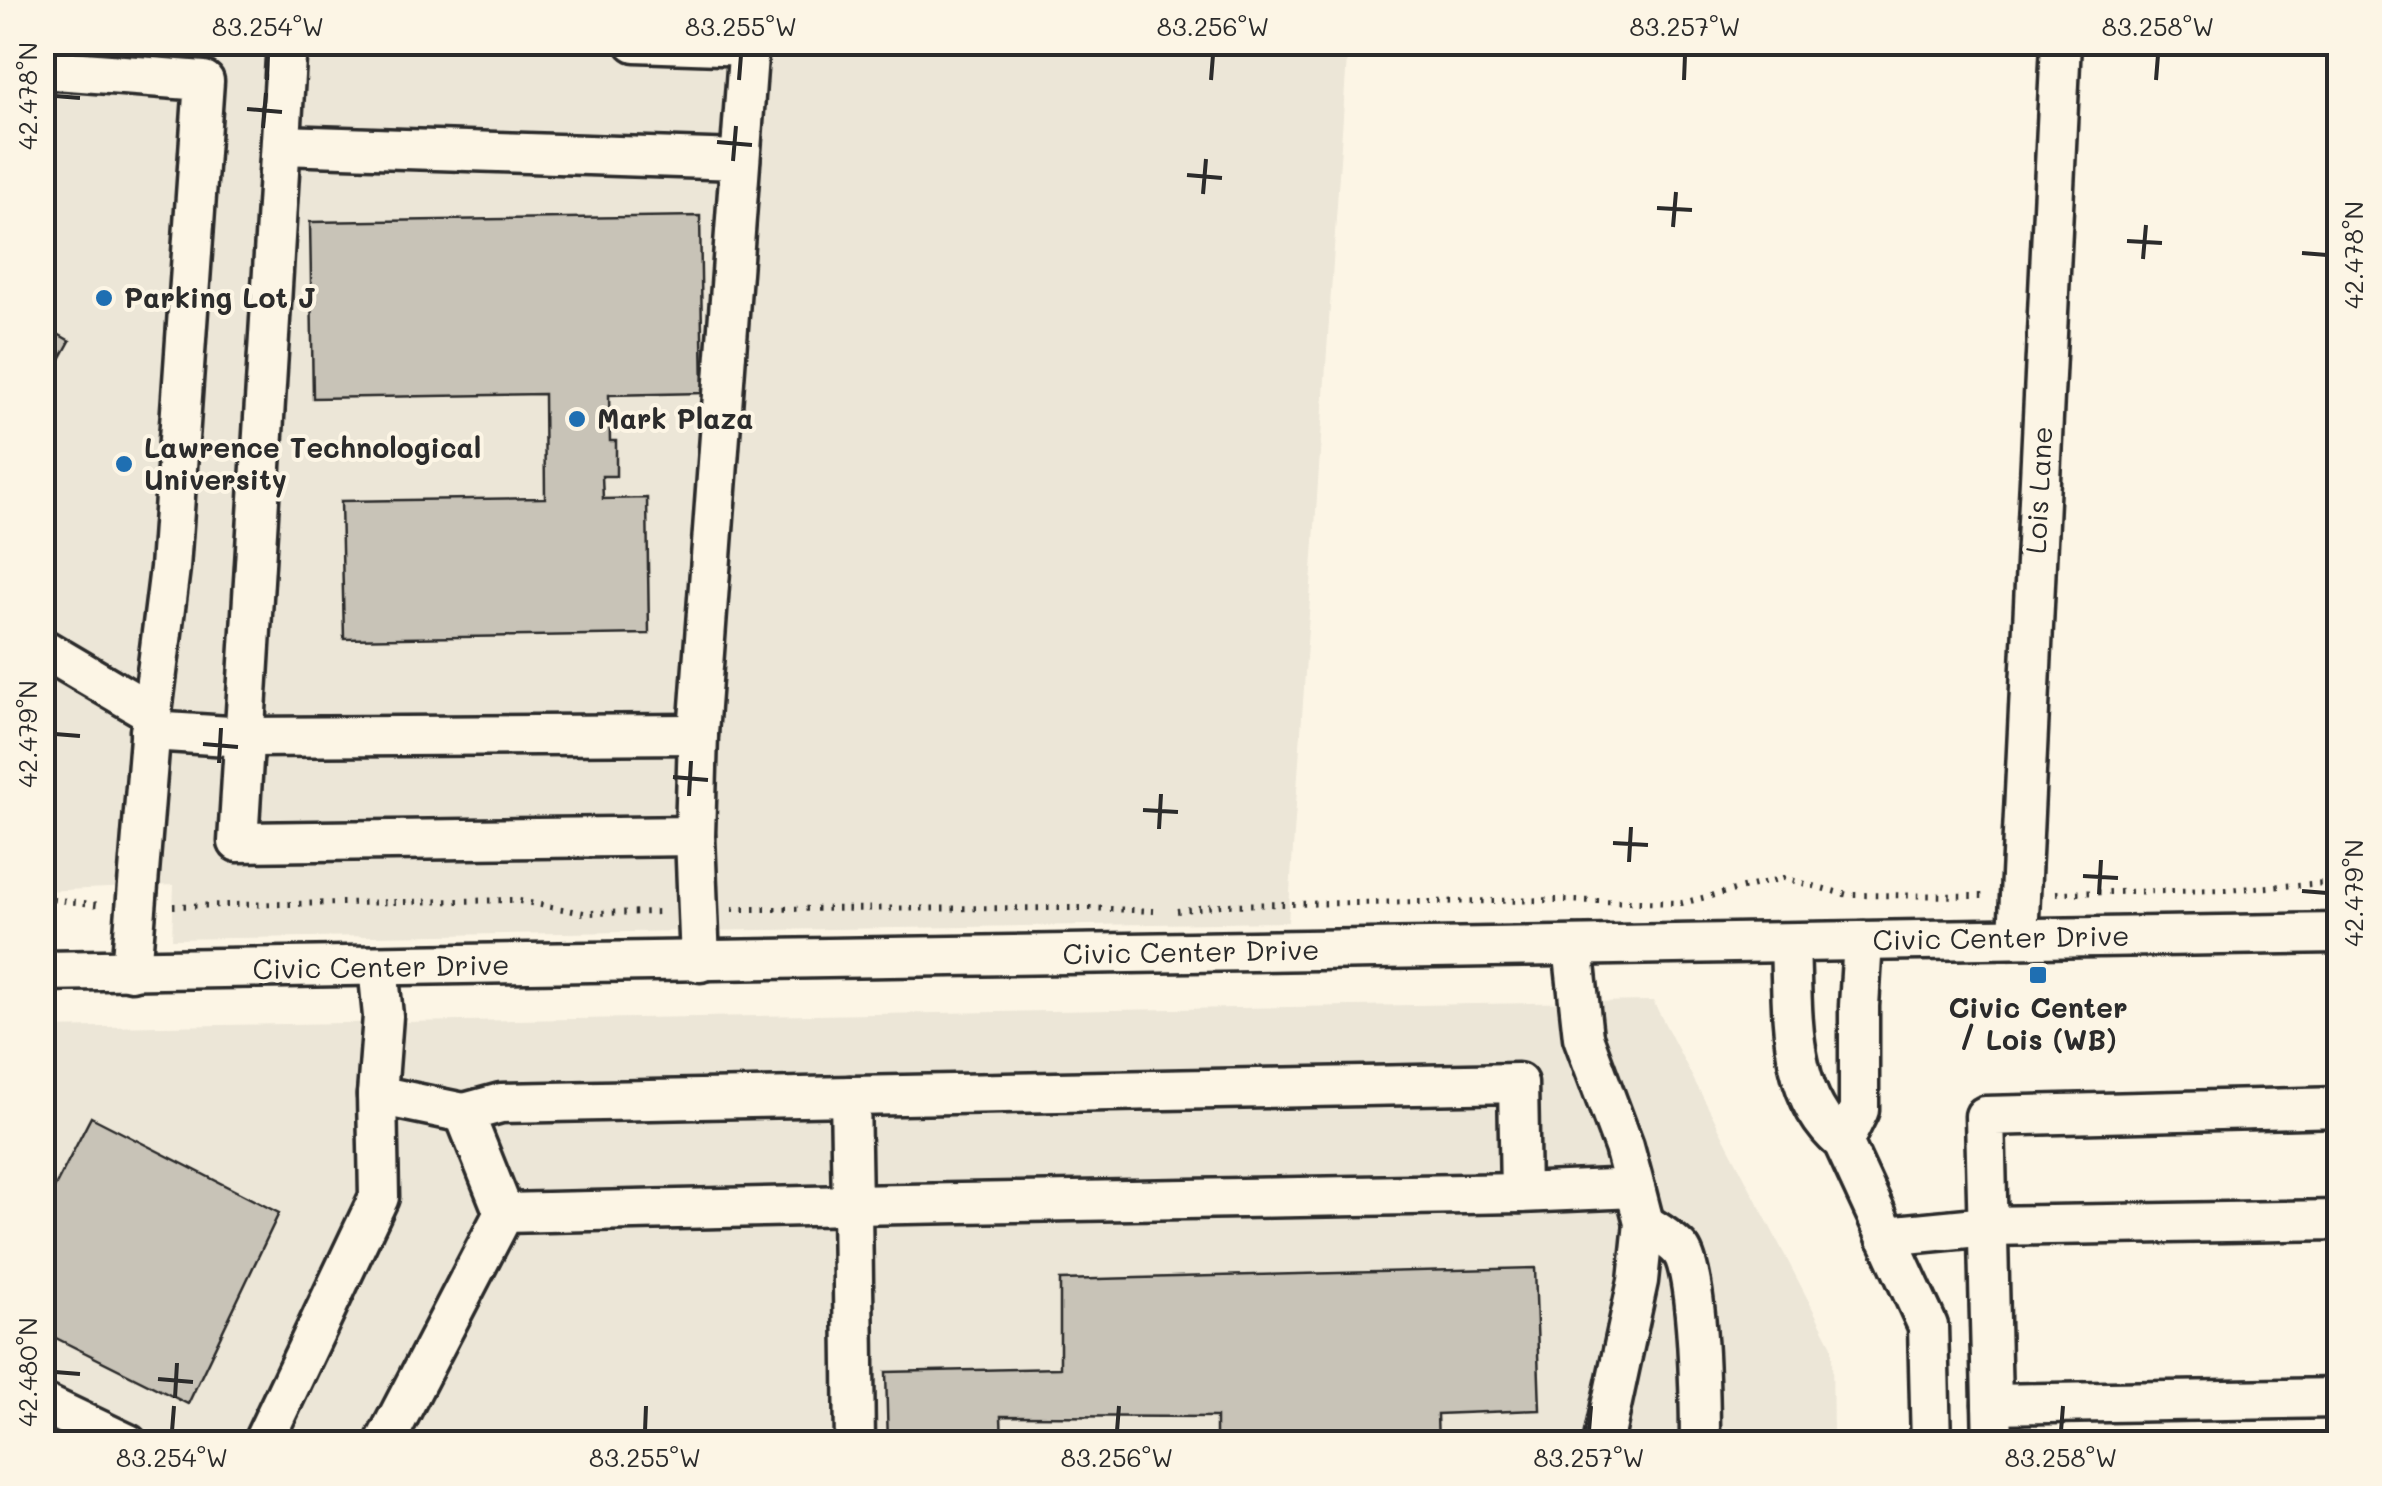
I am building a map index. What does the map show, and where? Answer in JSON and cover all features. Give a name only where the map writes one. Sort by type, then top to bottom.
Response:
[{"type":"street","points":[[287,42],[238,842],[695,836]]},
{"type":"street","points":[[636,42],[749,44],[698,734],[695,836],[700,962]]},
{"type":"street","name":"Lois Lane","points":[[2018,938],[2061,42]]},
{"type":"street","points":[[42,69],[204,81],[170,568],[151,722],[131,971]]},
{"type":"street","points":[[280,145],[740,160]]},
{"type":"street","points":[[42,648],[151,722],[245,737],[698,734]]},
{"type":"street","name":"Civic Center Drive","points":[[42,971],[2340,933]]},
{"type":"street","points":[[1842,1142],[1858,1110],[1863,942]]},
{"type":"street","points":[[1790,943],[1798,1062],[1807,1095],[1826,1128],[1842,1142],[1928,1326],[1931,1444]]},
{"type":"street","points":[[1573,946],[1583,1037],[1624,1147],[1640,1205],[1638,1281],[1603,1444]]},
{"type":"street","points":[[262,1444],[379,1198],[377,1095],[383,1016],[378,966]]},
{"type":"street","points":[[377,1095],[464,1113],[501,1103],[1518,1083],[1520,1193]]},
{"type":"street","points":[[850,1096],[855,1444]]},
{"type":"street","points":[[1993,1444],[1985,1116],[2340,1107]]},
{"type":"street","points":[[384,1444],[504,1212],[464,1113]]},
{"type":"street","points":[[504,1212],[1520,1193],[1640,1205],[1682,1252],[1690,1281],[1699,1372],[1700,1444]]},
{"type":"street","points":[[1886,1236],[1988,1226],[2340,1220]]},
{"type":"street","points":[[1992,1404],[2340,1398]]},
{"type":"street","points":[[42,1403],[128,1444]]},
{"type":"path","points":[[730,910],[1090,908],[1171,912],[1221,905],[1682,902],[1783,878],[1848,895],[1976,896]]},
{"type":"path","points":[[2054,894],[2225,890],[2340,882]]},
{"type":"path","points":[[42,898],[137,907],[514,900],[584,913],[657,912]]},
{"type":"shaded area","name":"Mark Plaza","points":[[42,43],[1348,43],[1288,922],[172,939],[174,885],[43,891]]},
{"type":"shaded area","points":[[1653,1001],[1832,1346],[1833,1443],[43,1443],[42,1028]]},
{"type":"building","name":"Mark Plaza","points":[[700,216],[703,393],[609,395],[610,441],[616,441],[616,476],[602,476],[603,499],[647,498],[649,634],[344,639],[341,501],[545,498],[544,394],[313,398],[310,222]]},
{"type":"building","points":[[42,325],[70,341],[42,392]]},
{"type":"building","points":[[91,1117],[279,1213],[188,1404],[42,1331],[42,1212]]},
{"type":"building","points":[[1535,1268],[1540,1410],[1437,1414],[1438,1444],[1216,1444],[1216,1417],[1001,1416],[1002,1444],[888,1444],[886,1372],[1060,1368],[1060,1280]]},
{"type":"place","name":"Parking Lot J","points":[[104,298]]},
{"type":"place","name":"Mark Plaza","points":[[577,419]]},
{"type":"place","name":"Lawrence Technological University","points":[[124,464]]},
{"type":"place","name":"Civic Center / Lois (WB)","points":[[2038,975]]}]
